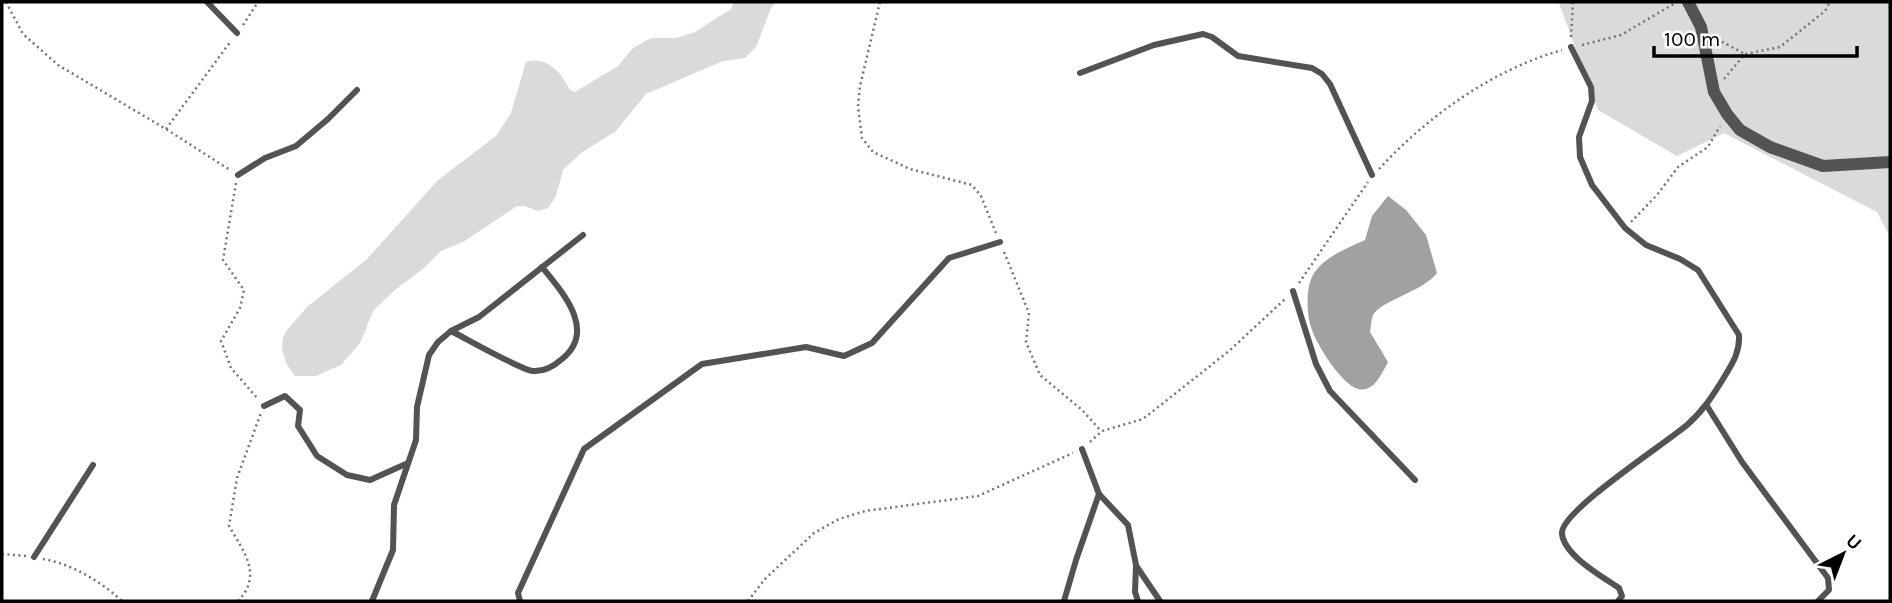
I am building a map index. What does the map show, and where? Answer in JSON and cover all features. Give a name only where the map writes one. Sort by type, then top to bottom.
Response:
[{"type":"street","points":[[1688,2],[1701,27],[1714,92],[1740,130],[1770,147],[1823,166],[1890,162]]},
{"type":"lane","points":[[207,2],[237,33]]},
{"type":"lane","points":[[1080,73],[1154,46],[1203,34],[1212,37],[1238,56],[1311,68],[1322,74],[1330,84],[1372,175]]},
{"type":"lane","points":[[1571,47],[1591,87],[1592,101],[1579,137],[1580,157],[1592,185],[1625,228],[1646,245],[1680,259],[1698,270],[1739,335],[1740,347],[1736,358],[1707,406],[1686,426],[1591,497],[1564,524],[1562,534],[1567,546],[1586,565],[1619,588],[1622,596],[1618,601]]},
{"type":"lane","points":[[237,175],[265,158],[296,146],[358,90]]},
{"type":"lane","points":[[373,601],[393,550],[394,505],[416,440],[417,407],[429,355],[438,342],[452,331],[479,317],[583,235]]},
{"type":"lane","points":[[520,601],[518,593],[584,449],[702,364],[806,346],[844,356],[872,343],[949,258],[1000,242]]},
{"type":"lane","points":[[452,331],[531,372],[548,369],[564,358],[577,334],[576,314],[542,267]]},
{"type":"lane","points":[[1293,291],[1315,364],[1330,391],[1415,480]]},
{"type":"lane","points":[[264,406],[285,396],[300,410],[298,426],[317,456],[347,475],[370,480],[408,463]]},
{"type":"lane","points":[[1707,406],[1742,462],[1828,578],[1829,590],[1818,601]]},
{"type":"lane","points":[[1082,449],[1099,494],[1128,525],[1136,565],[1135,592],[1138,601]]},
{"type":"lane","points":[[34,557],[93,465]]},
{"type":"lane","points":[[1064,601],[1099,494]]},
{"type":"lane","points":[[1136,565],[1160,601]]},
{"type":"path","points":[[6,2],[23,34],[58,65],[237,175],[223,260],[244,290],[240,309],[221,341],[231,369],[264,406],[237,478],[229,526],[250,562],[247,591],[238,601]]},
{"type":"path","points":[[166,129],[258,2]]},
{"type":"path","points":[[880,2],[860,86],[858,106],[862,138],[873,152],[910,169],[972,185],[981,196],[1029,313],[1026,342],[1040,375],[1082,410],[1102,431]]},
{"type":"path","points":[[1571,47],[1573,2]]},
{"type":"path","points":[[748,601],[765,579],[814,533],[839,519],[865,511],[978,496],[1082,449],[1102,431],[1143,419],[1229,351],[1293,291],[1372,175],[1423,126],[1480,86],[1536,58],[1621,35],[1677,2]]},
{"type":"path","points":[[1714,92],[1745,54],[1780,47],[1825,11],[1830,2]]},
{"type":"path","points":[[1701,27],[1745,54]]},
{"type":"path","points":[[1625,228],[1657,195],[1678,167],[1708,147],[1727,114]]},
{"type":"path","points":[[2,554],[64,563],[122,601]]},
{"type":"shaded area","points":[[734,2],[776,2],[771,8],[756,47],[745,58],[723,61],[646,94],[616,131],[581,153],[563,170],[556,196],[548,208],[538,211],[517,206],[463,242],[441,251],[373,311],[360,343],[341,365],[316,376],[295,376],[286,363],[282,348],[287,330],[307,307],[367,259],[438,180],[496,136],[511,113],[526,62],[533,60],[547,63],[563,77],[570,90],[575,92],[618,66],[633,48],[651,38],[676,38],[695,32],[731,9]]},
{"type":"shaded area","points":[[1530,2],[1890,2],[1890,237],[1877,212],[1724,133],[1677,156],[1598,110],[1559,3]]},
{"type":"shaded area","points":[[1388,196],[1406,210],[1426,235],[1437,273],[1422,285],[1384,305],[1373,315],[1370,332],[1388,362],[1373,385],[1358,389],[1338,373],[1315,337],[1308,313],[1309,287],[1314,274],[1325,261],[1365,240],[1372,216]]}]
